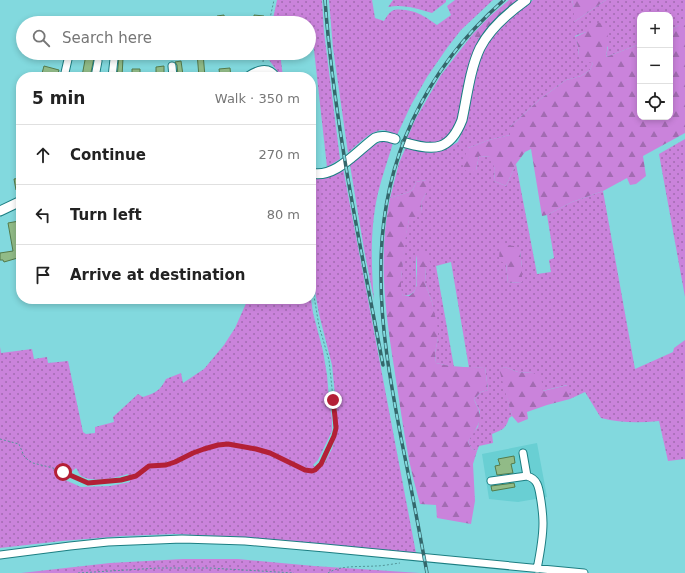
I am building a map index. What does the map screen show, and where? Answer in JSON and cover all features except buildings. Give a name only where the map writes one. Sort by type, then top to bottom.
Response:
[{"type":"main road","points":[[406,142],[422,147],[434,147],[444,144],[453,137],[462,120],[476,58],[480,48],[485,39],[501,21],[526,0]]},
{"type":"main road","points":[[262,71],[266,70],[270,72]]},
{"type":"main road","points":[[316,173],[326,173],[339,167],[379,136],[395,139]]},
{"type":"main road","points":[[0,211],[16,203]]},
{"type":"street","points":[[65,72],[68,60]]},
{"type":"street","points":[[113,72],[114,60]]},
{"type":"street","points":[[96,72],[98,61]]},
{"type":"street","points":[[172,66],[173,72]]},
{"type":"street","points":[[523,453],[527,476]]},
{"type":"street","points":[[492,481],[527,476],[536,480],[543,514],[542,536],[537,569]]},
{"type":"street","points":[[0,555],[108,542],[182,539],[244,541],[584,573]]},
{"type":"path","points":[[271,16],[274,0]]},
{"type":"path","points":[[262,71],[263,60]]},
{"type":"path","points":[[0,439],[19,444],[24,456],[33,463],[53,468],[88,483],[121,480],[136,476],[149,466],[166,465],[204,449],[228,444],[270,453],[305,470],[315,470],[321,464],[330,446],[334,436],[336,422],[329,360],[318,326],[315,304]]},
{"type":"path","points":[[328,573],[333,570],[352,567],[382,566],[405,562],[415,557]]},
{"type":"path","points":[[78,573],[158,568],[210,568],[294,573]]},
{"type":"shaded area","points":[[537,443],[547,497],[518,502],[489,499],[482,454]]},
{"type":"green space","points":[[277,0],[322,0],[324,32],[340,159],[327,167],[315,60],[316,16],[274,16]]},
{"type":"green space","points":[[329,0],[372,0],[375,18],[384,21],[392,11],[403,10],[420,14],[437,25],[451,15],[447,6],[455,0],[493,0],[461,30],[447,48],[427,77],[411,105],[397,135],[386,130],[377,131],[364,139],[348,153],[333,48]]},
{"type":"green space","points":[[393,0],[446,0],[446,2],[432,13],[405,7],[388,7]]},
{"type":"green space","points":[[509,0],[521,0],[481,40],[472,35],[489,17]]},
{"type":"green space","points":[[533,0],[572,0],[574,8],[574,22],[606,0],[685,0],[685,25],[679,25],[673,28],[673,12],[637,12],[637,45],[606,57],[608,47],[586,32],[575,36],[579,56],[593,63],[590,70],[581,76],[566,80],[539,100],[510,127],[510,135],[489,140],[468,148],[476,170],[479,156],[492,157],[495,170],[494,181],[506,186],[516,164],[537,274],[551,272],[549,260],[554,258],[547,215],[572,202],[603,191],[635,369],[673,352],[674,348],[685,340],[685,459],[668,461],[659,421],[630,422],[601,418],[585,392],[570,399],[567,385],[542,391],[533,373],[518,372],[505,367],[500,369],[512,416],[509,418],[503,429],[492,434],[493,443],[479,446],[477,451],[472,449],[468,442],[478,427],[480,412],[474,399],[481,392],[488,390],[485,367],[469,368],[451,262],[436,266],[454,367],[436,363],[435,353],[438,338],[432,302],[425,283],[426,266],[432,266],[417,255],[417,282],[415,290],[409,295],[403,296],[401,291],[401,279],[404,243],[409,219],[422,212],[421,203],[426,193],[426,180],[416,182],[413,189],[410,191],[390,198],[399,163],[406,147],[417,151],[431,153],[446,149],[458,142],[466,122],[473,81],[481,55],[497,30]],"holes":[[[520,251],[522,282],[508,283],[506,263]]]},
{"type":"green space","points":[[572,0],[606,0],[574,22],[574,8]]},
{"type":"green space","points":[[605,22],[608,39],[606,57],[637,45],[637,120],[673,120],[673,28],[679,25],[685,25],[685,133],[643,156],[646,176],[636,184],[630,185],[627,178],[603,191],[572,202],[547,215],[542,216],[531,149],[525,152],[516,164],[506,186],[494,181],[495,170],[491,157],[479,156],[476,170],[471,173],[463,169],[465,156],[468,148],[489,140],[510,135],[510,127],[539,100],[566,80],[581,76],[590,70],[593,63],[584,61],[579,56],[575,37],[586,32],[591,25]]},
{"type":"green space","points":[[472,35],[481,40],[475,48],[472,57],[459,117],[450,134],[445,139],[433,143],[407,139],[415,120],[441,75]]},
{"type":"green space","points":[[269,60],[281,60],[282,72],[278,72]]},
{"type":"green space","points":[[685,139],[685,297],[659,154]]},
{"type":"green space","points":[[384,141],[393,143],[375,206],[372,233],[374,300],[350,165],[371,146]]},
{"type":"green space","points":[[343,168],[416,553],[242,537],[175,534],[122,536],[0,548],[0,347],[1,353],[32,349],[34,359],[47,357],[48,363],[68,361],[83,432],[86,434],[95,433],[95,427],[114,422],[113,417],[138,394],[143,397],[154,393],[162,386],[166,379],[181,373],[183,383],[204,369],[224,345],[235,328],[246,304],[312,304],[323,351],[332,419],[332,431],[318,460],[313,465],[318,470],[325,462],[332,449],[337,432],[337,414],[332,365],[316,297],[316,178],[332,174]],"holes":[[[76,468],[81,476],[91,479],[98,479],[128,474],[130,482],[110,486],[81,487],[63,479]]]},
{"type":"green space","points":[[426,180],[428,184],[426,193],[421,203],[422,212],[419,217],[413,217],[409,220],[404,251],[401,288],[403,296],[409,296],[414,292],[417,285],[417,255],[420,248],[423,248],[432,266],[426,266],[425,283],[432,302],[438,329],[435,353],[436,363],[460,367],[485,367],[488,390],[481,392],[474,399],[479,411],[480,419],[468,442],[472,449],[477,451],[473,464],[475,501],[471,524],[437,518],[436,505],[420,504],[411,471],[388,325],[384,283],[384,241],[390,198],[410,191],[413,189],[416,182]]},
{"type":"green space","points":[[500,244],[514,246],[520,251],[522,282],[508,283],[506,263],[499,261]]},
{"type":"green space","points":[[505,367],[518,372],[533,373],[541,377],[543,391],[568,385],[570,399],[527,412],[528,419],[518,423],[512,416],[499,369]]},
{"type":"green space","points":[[183,559],[238,559],[420,573],[21,573],[110,563]]},
{"type":"railway","points":[[325,0],[329,46],[341,138],[383,365]]},
{"type":"railway","points":[[427,573],[390,378],[384,334],[381,290],[383,229],[389,191],[399,155],[412,120],[430,88],[451,56],[476,27],[504,0]]},
{"type":"route","points":[[63,472],[88,483],[121,480],[136,476],[149,466],[166,465],[204,449],[228,444],[270,453],[305,470],[312,471],[321,464],[334,436],[336,428],[333,400]]}]
